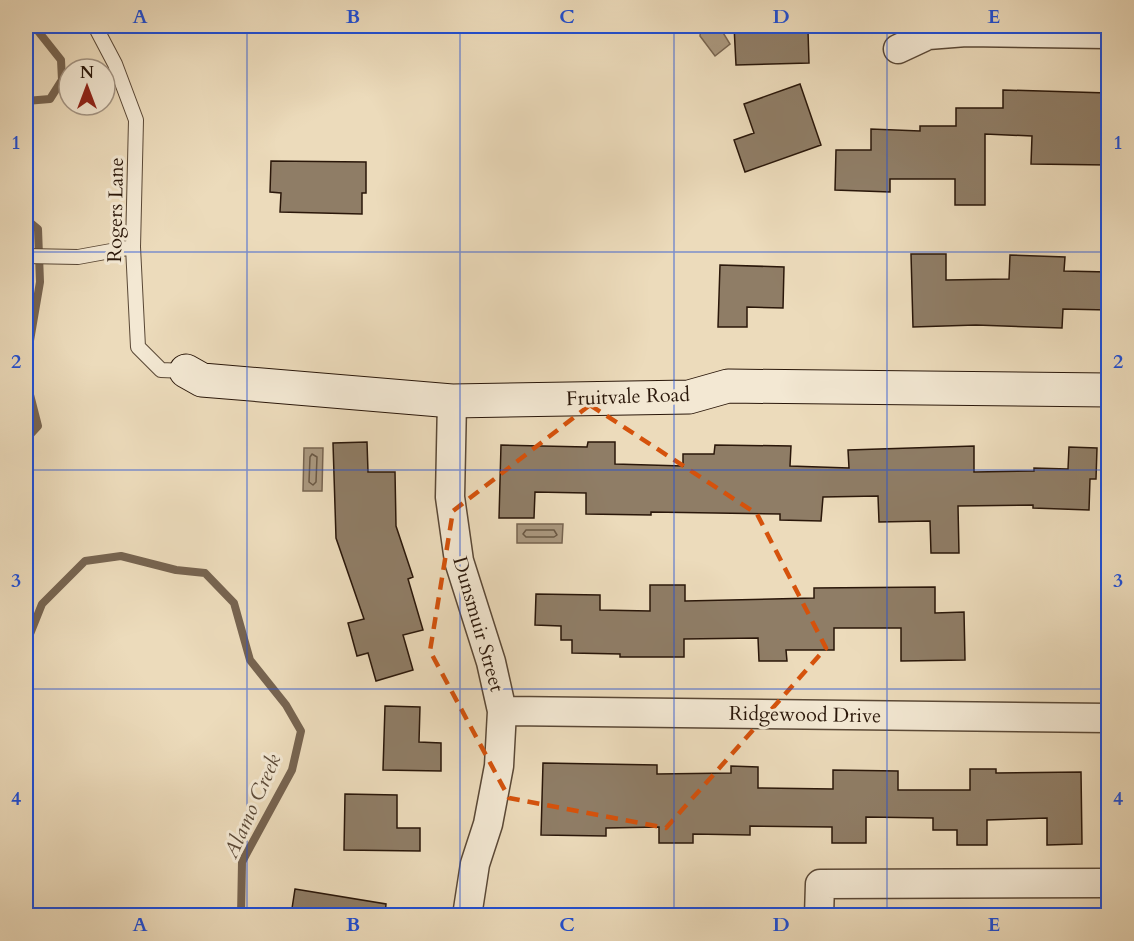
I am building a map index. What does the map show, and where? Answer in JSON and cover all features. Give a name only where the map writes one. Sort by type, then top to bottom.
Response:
[{"type":"street","points":[[898,49],[928,35],[966,32],[1108,34]]},
{"type":"street","name":"Fruitvale Road","points":[[186,371],[202,380],[452,401],[689,397],[728,386],[1108,390]]},
{"type":"street","name":"Dunsmuir Street","points":[[452,401],[450,497],[459,561],[491,662],[502,711],[499,766],[488,824],[475,864],[467,915]]},
{"type":"street","name":"Ridgewood Drive","points":[[502,711],[1108,718]]},
{"type":"street","points":[[819,915],[820,884],[1108,883]]},
{"type":"lane","name":"Rogers Lane","points":[[95,26],[115,64],[136,120],[133,247],[138,347],[161,370],[186,371]]},
{"type":"lane","points":[[26,256],[78,257],[133,247]]},
{"type":"highlighted area","points":[[590,405],[757,514],[826,648],[666,828],[509,798],[430,651],[453,511]]},
{"type":"water","points":[[701,26],[722,26],[722,31],[730,44],[715,56],[700,36]]},
{"type":"water","points":[[304,448],[323,448],[322,491],[303,491]]},
{"type":"water","points":[[517,524],[563,524],[562,543],[517,543]]},
{"type":"building","points":[[734,26],[785,26],[785,32],[808,31],[809,63],[736,65]]},
{"type":"building","points":[[800,84],[821,145],[745,172],[734,140],[754,133],[744,104]]},
{"type":"building","points":[[1003,90],[1108,93],[1108,165],[1031,164],[1032,136],[985,134],[985,205],[955,205],[955,179],[890,179],[890,192],[835,190],[836,150],[871,150],[871,129],[920,131],[920,126],[956,126],[956,108],[1003,108]]},
{"type":"building","points":[[271,161],[366,162],[366,193],[362,193],[362,214],[280,212],[281,193],[270,192]]},
{"type":"building","points":[[911,254],[946,254],[946,280],[1009,279],[1010,255],[1065,257],[1064,271],[1108,272],[1108,310],[1063,309],[1062,328],[976,325],[913,327]]},
{"type":"building","points":[[720,265],[784,267],[783,308],[747,307],[747,327],[718,327]]},
{"type":"building","points":[[367,442],[368,472],[395,472],[396,526],[413,577],[408,579],[423,630],[403,635],[413,670],[376,681],[368,653],[357,656],[348,623],[364,619],[336,538],[333,443]]},
{"type":"building","points":[[588,442],[615,442],[615,464],[683,466],[683,454],[714,454],[715,445],[791,446],[790,466],[849,468],[848,450],[974,446],[974,472],[1034,471],[1034,468],[1068,469],[1069,447],[1097,448],[1096,479],[1090,479],[1089,510],[1033,508],[1033,505],[958,506],[959,553],[931,553],[930,521],[879,522],[878,496],[823,497],[821,521],[780,520],[780,514],[651,512],[651,515],[586,514],[586,493],[535,492],[534,518],[499,518],[501,445],[587,447]]},
{"type":"building","points":[[650,585],[685,585],[685,601],[814,598],[814,588],[935,587],[935,613],[964,612],[965,660],[901,661],[901,628],[834,628],[834,650],[786,650],[787,661],[759,661],[758,638],[684,639],[684,657],[620,657],[620,654],[572,653],[572,640],[561,640],[561,626],[535,625],[536,594],[600,595],[600,610],[650,611]]},
{"type":"building","points":[[385,706],[420,707],[419,742],[441,743],[441,771],[383,770]]},
{"type":"building","points":[[543,763],[657,765],[657,774],[731,773],[731,766],[758,767],[758,788],[833,789],[833,770],[898,771],[898,790],[970,790],[970,769],[996,769],[996,773],[1081,772],[1082,844],[1047,845],[1047,818],[987,820],[987,845],[957,845],[957,830],[933,830],[933,818],[866,817],[866,843],[832,843],[832,827],[750,826],[750,835],[693,834],[693,843],[659,843],[659,827],[606,828],[606,836],[541,835]]},
{"type":"building","points":[[345,794],[397,795],[397,828],[420,828],[420,851],[344,850]]},
{"type":"building","points":[[295,889],[386,904],[385,915],[291,915]]},
{"type":"waterway","name":"Alamo Creek","points":[[26,101],[50,99],[62,80],[61,60],[34,26]]},
{"type":"waterway","name":"Alamo Creek","points":[[26,219],[38,229],[40,282],[26,364]]},
{"type":"waterway","name":"Alamo Creek","points":[[26,379],[38,426],[26,439]]},
{"type":"waterway","name":"Alamo Creek","points":[[26,644],[42,604],[85,561],[121,556],[176,570],[205,573],[234,603],[250,660],[286,705],[301,731],[292,770],[242,862],[241,916]]}]
